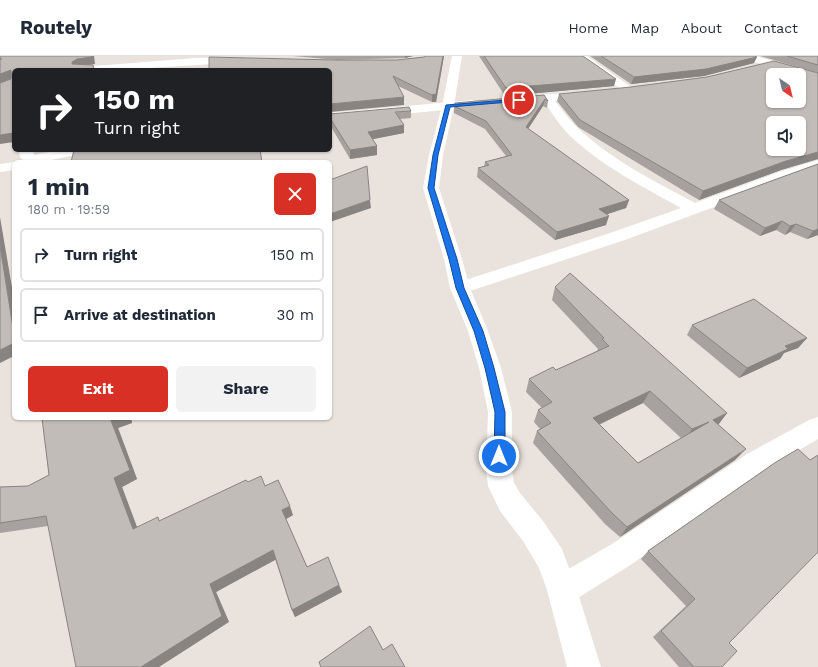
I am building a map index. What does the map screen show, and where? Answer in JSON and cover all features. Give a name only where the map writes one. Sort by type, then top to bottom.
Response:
[{"type":"street","points":[[457,56],[448,106],[436,155],[431,188],[453,259],[460,288],[478,331],[490,368],[500,412],[499,470],[501,486],[510,502],[533,531],[551,560],[562,590],[584,667]]},
{"type":"street","points":[[580,56],[629,90]]},
{"type":"street","points":[[744,56],[818,77]]},
{"type":"street","points":[[107,68],[210,60],[250,60]]},
{"type":"street","points":[[748,69],[770,64]]},
{"type":"street","points":[[614,92],[642,89]]},
{"type":"street","points":[[502,102],[599,93]]},
{"type":"street","points":[[547,98],[568,126],[580,138],[636,176],[693,208]]},
{"type":"street","points":[[332,117],[486,103]]},
{"type":"street","points":[[29,157],[65,152]]},
{"type":"street","points":[[460,288],[616,237],[818,164]]},
{"type":"street","points":[[0,168],[12,166]]},
{"type":"street","points":[[562,590],[622,554],[756,462],[818,427]]},
{"type":"building","points":[[0,56],[92,56],[77,59],[72,62],[72,64],[93,65],[94,68],[12,68],[12,133],[0,135],[0,83],[11,79],[11,70],[0,74],[0,59],[2,59]]},
{"type":"building","points":[[443,56],[436,94],[432,95],[393,76],[404,97],[332,104],[332,68],[209,68],[209,57],[397,60]]},
{"type":"building","points":[[484,56],[583,56],[616,79],[506,88]]},
{"type":"building","points":[[601,56],[757,57],[706,69],[634,77]]},
{"type":"building","points":[[787,56],[818,56],[818,65]]},
{"type":"building","points":[[774,61],[800,68],[766,68],[766,108],[806,108],[806,70],[818,73],[818,152],[806,155],[806,116],[766,116],[766,156],[804,156],[703,191],[580,120],[559,94],[631,87],[707,77]]},
{"type":"building","points":[[544,95],[548,101],[545,99],[526,127],[629,200],[599,209],[609,216],[557,232],[478,168],[489,165],[485,162],[512,155],[486,121],[454,106],[455,103]]},
{"type":"building","points":[[409,107],[411,111],[395,112],[404,125],[368,132],[377,146],[350,150],[332,121],[332,114]]},
{"type":"building","points":[[74,152],[260,152],[262,160],[72,160]]},
{"type":"building","points":[[818,164],[818,229],[813,231],[796,224],[790,226],[782,221],[765,228],[719,200]]},
{"type":"building","points":[[367,166],[370,200],[332,213],[332,179]]},
{"type":"building","points":[[0,246],[12,321],[12,344],[0,350]]},
{"type":"building","points":[[570,273],[727,413],[713,420],[746,449],[627,527],[612,513],[537,431],[551,423],[538,410],[552,402],[529,379],[553,367],[556,370],[609,346],[602,339],[604,338],[555,287]],"holes":[[[650,391],[692,429],[709,422],[638,463],[593,418]]]},
{"type":"building","points":[[754,299],[807,338],[785,346],[788,349],[747,368],[692,325]]},
{"type":"building","points":[[42,420],[111,420],[130,470],[114,478],[133,529],[158,517],[159,521],[246,480],[248,482],[261,476],[265,486],[278,480],[290,506],[282,510],[307,567],[328,557],[339,585],[292,610],[273,550],[210,584],[222,616],[141,667],[76,667],[46,516],[0,523],[0,487],[28,486],[49,475]]},
{"type":"building","points":[[798,449],[810,460],[818,455],[818,552],[729,643],[737,651],[722,667],[694,667],[661,631],[695,599],[648,551],[776,462]]},
{"type":"building","points":[[370,626],[383,650],[392,644],[405,667],[321,667],[319,662]]},
{"type":"route","points":[[499,456],[500,412],[490,368],[478,331],[460,288],[453,259],[431,188],[436,155],[448,106],[519,100]]}]
